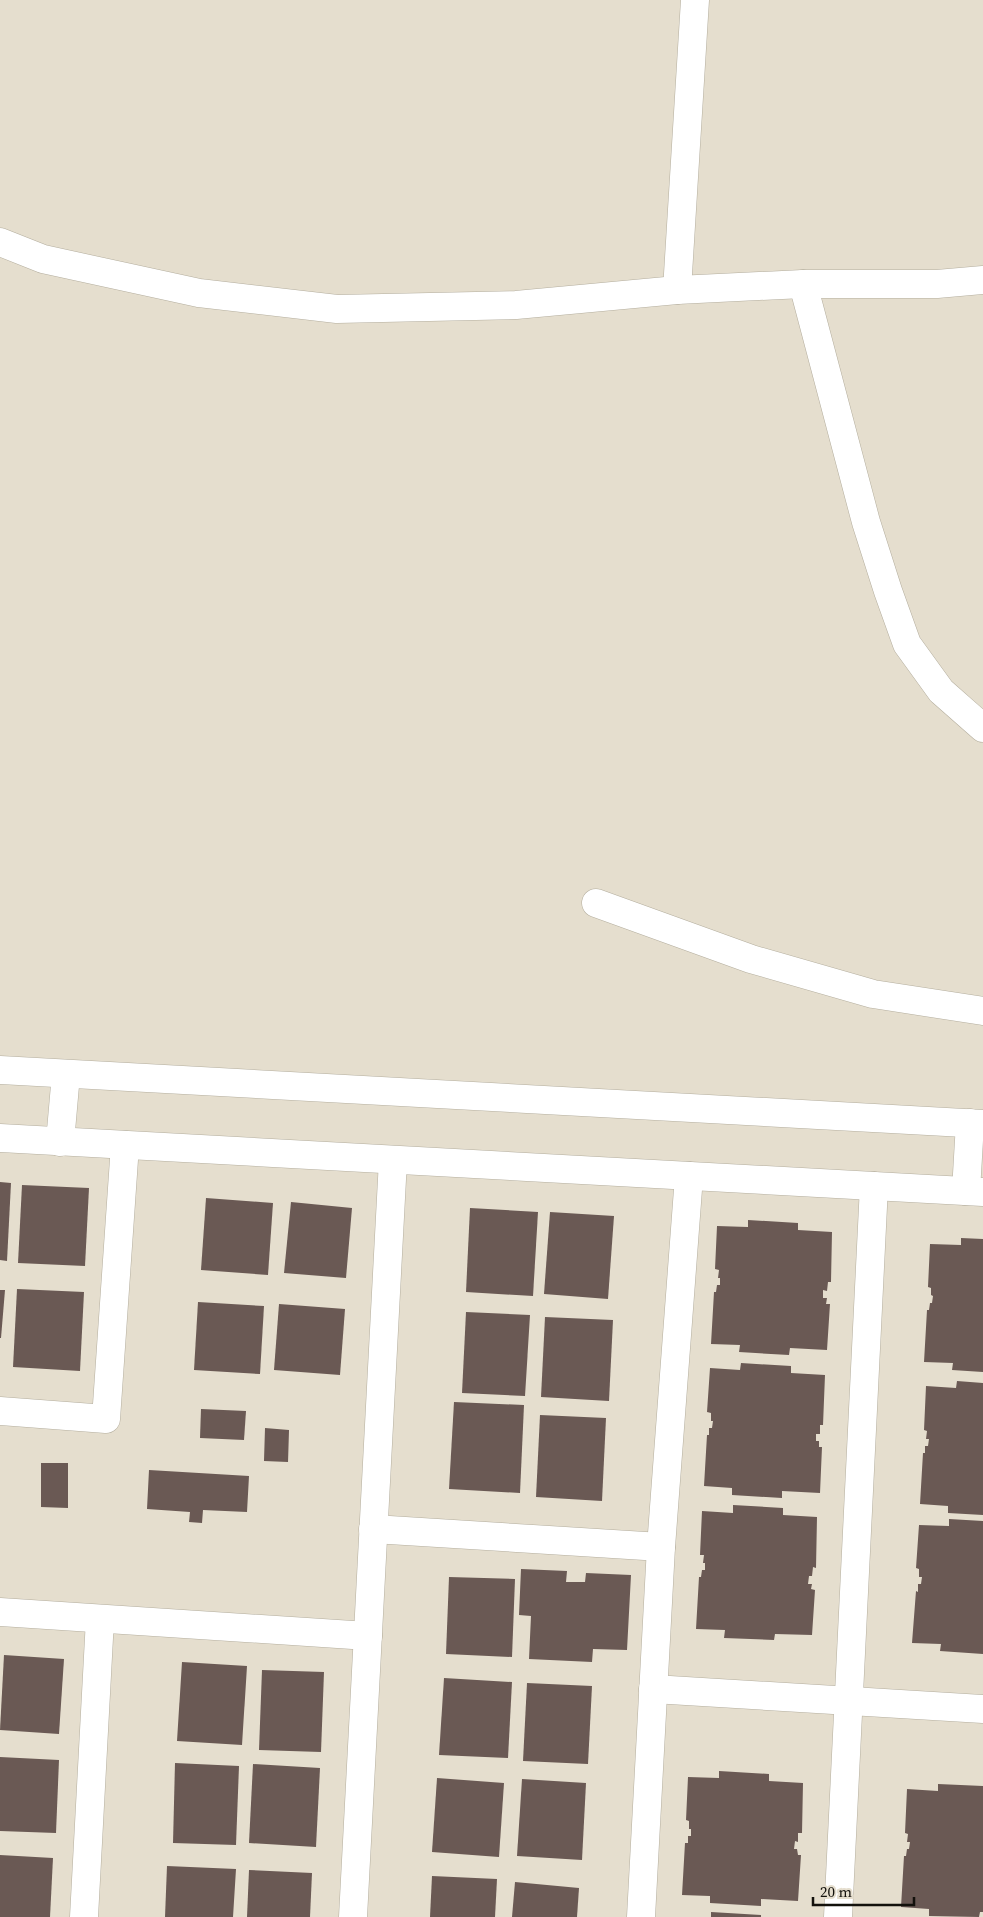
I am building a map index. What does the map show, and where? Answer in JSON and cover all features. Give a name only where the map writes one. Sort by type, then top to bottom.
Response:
[{"type":"street","points":[[677,290],[695,0]]},
{"type":"street","points":[[0,242],[43,259],[199,293],[337,309],[516,305],[677,290],[803,284],[937,284],[983,280]]},
{"type":"street","points":[[803,284],[866,522],[907,644],[941,691],[983,728]]},
{"type":"street","points":[[596,903],[751,959],[873,994],[983,1012]]},
{"type":"street","points":[[0,1070],[976,1124],[975,1192],[0,1138]]},
{"type":"street","points":[[60,1142],[66,1074]]},
{"type":"street","points":[[0,1411],[106,1420],[125,1145]]},
{"type":"street","points":[[353,1917],[392,1160]]},
{"type":"street","points":[[641,1917],[661,1546],[689,1176]]},
{"type":"street","points":[[838,1917],[874,1186]]},
{"type":"street","points":[[373,1529],[661,1546]]},
{"type":"street","points":[[0,1612],[368,1636]]},
{"type":"street","points":[[84,1917],[100,1618]]},
{"type":"street","points":[[653,1689],[983,1709]]},
{"type":"building","points":[[0,1182],[11,1183],[7,1261],[0,1260]]},
{"type":"building","points":[[22,1185],[89,1188],[85,1266],[18,1263]]},
{"type":"building","points":[[206,1198],[273,1203],[268,1275],[201,1270]]},
{"type":"building","points":[[291,1202],[352,1208],[346,1278],[284,1273]]},
{"type":"building","points":[[470,1208],[538,1212],[533,1296],[466,1292]]},
{"type":"building","points":[[550,1212],[614,1216],[608,1299],[544,1294]]},
{"type":"building","points":[[748,1220],[798,1223],[798,1230],[832,1232],[831,1282],[828,1282],[827,1291],[823,1290],[823,1298],[827,1298],[826,1304],[830,1304],[827,1350],[790,1348],[789,1355],[739,1352],[740,1345],[711,1344],[714,1292],[716,1292],[717,1285],[720,1285],[720,1278],[718,1278],[719,1270],[715,1269],[717,1226],[748,1227]]},
{"type":"building","points":[[961,1238],[983,1239],[983,1372],[952,1370],[953,1363],[924,1362],[927,1310],[929,1310],[930,1303],[932,1303],[933,1296],[931,1295],[931,1288],[928,1287],[930,1244],[961,1245]]},
{"type":"building","points":[[17,1289],[84,1292],[80,1371],[13,1367]]},
{"type":"building","points":[[0,1290],[5,1290],[1,1338],[0,1338]]},
{"type":"building","points":[[198,1302],[264,1306],[260,1374],[194,1370]]},
{"type":"building","points":[[279,1304],[345,1309],[340,1375],[274,1370]]},
{"type":"building","points":[[466,1312],[530,1315],[525,1396],[462,1393]]},
{"type":"building","points":[[545,1317],[613,1320],[609,1401],[541,1397]]},
{"type":"building","points":[[741,1363],[791,1366],[791,1373],[825,1375],[823,1425],[820,1425],[820,1434],[816,1434],[816,1441],[819,1441],[819,1447],[822,1447],[820,1493],[782,1491],[782,1498],[732,1495],[732,1488],[704,1486],[707,1435],[709,1435],[709,1428],[712,1428],[713,1421],[711,1421],[711,1413],[707,1412],[710,1368],[740,1370]]},
{"type":"building","points":[[957,1381],[983,1383],[983,1515],[948,1513],[948,1506],[920,1504],[923,1453],[925,1453],[925,1446],[928,1446],[929,1439],[926,1439],[927,1431],[924,1430],[926,1386],[956,1388]]},
{"type":"building","points":[[454,1402],[524,1405],[520,1493],[449,1489]]},
{"type":"building","points":[[201,1409],[246,1411],[244,1440],[200,1438]]},
{"type":"building","points":[[540,1415],[606,1418],[602,1501],[536,1497]]},
{"type":"building","points":[[265,1428],[289,1430],[288,1462],[264,1461]]},
{"type":"building","points":[[41,1463],[68,1463],[68,1508],[41,1507]]},
{"type":"building","points":[[149,1470],[249,1476],[247,1512],[203,1510],[202,1523],[189,1522],[190,1512],[147,1509]]},
{"type":"building","points":[[733,1505],[783,1508],[783,1515],[817,1517],[816,1568],[813,1567],[812,1576],[809,1576],[808,1584],[812,1584],[811,1589],[815,1590],[812,1635],[775,1634],[774,1640],[724,1638],[725,1630],[696,1629],[699,1577],[701,1577],[702,1570],[705,1570],[705,1563],[703,1563],[704,1555],[700,1555],[702,1511],[733,1513]]},
{"type":"building","points":[[949,1519],[983,1521],[983,1654],[940,1651],[941,1644],[912,1643],[916,1591],[918,1592],[918,1584],[921,1584],[922,1577],[919,1577],[919,1569],[916,1568],[919,1525],[949,1526]]},
{"type":"building","points":[[521,1569],[567,1571],[566,1582],[585,1582],[586,1573],[631,1575],[627,1650],[593,1649],[592,1662],[529,1659],[531,1616],[519,1615]]},
{"type":"building","points":[[449,1577],[515,1579],[512,1657],[446,1654]]},
{"type":"building","points":[[4,1655],[64,1659],[59,1734],[0,1730]]},
{"type":"building","points":[[182,1662],[247,1666],[242,1745],[177,1741]]},
{"type":"building","points":[[262,1670],[324,1672],[321,1752],[259,1750]]},
{"type":"building","points":[[444,1678],[512,1682],[508,1758],[439,1755]]},
{"type":"building","points":[[527,1683],[592,1686],[588,1764],[523,1761]]},
{"type":"building","points":[[0,1757],[59,1760],[56,1833],[0,1831]]},
{"type":"building","points":[[175,1763],[239,1766],[236,1845],[173,1843]]},
{"type":"building","points":[[253,1764],[320,1768],[316,1847],[249,1843]]},
{"type":"building","points":[[719,1771],[769,1774],[769,1781],[803,1783],[802,1833],[798,1833],[798,1842],[795,1841],[794,1849],[797,1849],[798,1855],[801,1855],[798,1901],[761,1899],[761,1906],[710,1903],[710,1896],[682,1895],[685,1843],[688,1843],[688,1836],[691,1836],[689,1821],[686,1820],[688,1777],[719,1778]]},
{"type":"building","points":[[437,1778],[504,1783],[499,1857],[432,1852]]},
{"type":"building","points":[[522,1779],[586,1783],[582,1860],[517,1856]]},
{"type":"building","points":[[938,1784],[983,1786],[983,1912],[980,1912],[979,1917],[929,1916],[929,1909],[901,1907],[904,1856],[906,1856],[907,1849],[909,1849],[910,1842],[907,1842],[908,1834],[905,1833],[907,1789],[938,1791]]},
{"type":"building","points":[[0,1855],[53,1858],[50,1917],[0,1917]]},
{"type":"building","points":[[167,1866],[236,1869],[233,1917],[165,1917]]},
{"type":"building","points":[[249,1870],[312,1873],[310,1917],[247,1917]]},
{"type":"building","points":[[432,1876],[497,1879],[495,1917],[430,1917]]},
{"type":"building","points":[[515,1882],[579,1888],[577,1917],[512,1917]]},
{"type":"building","points":[[711,1912],[761,1915],[761,1917],[711,1917]]}]
